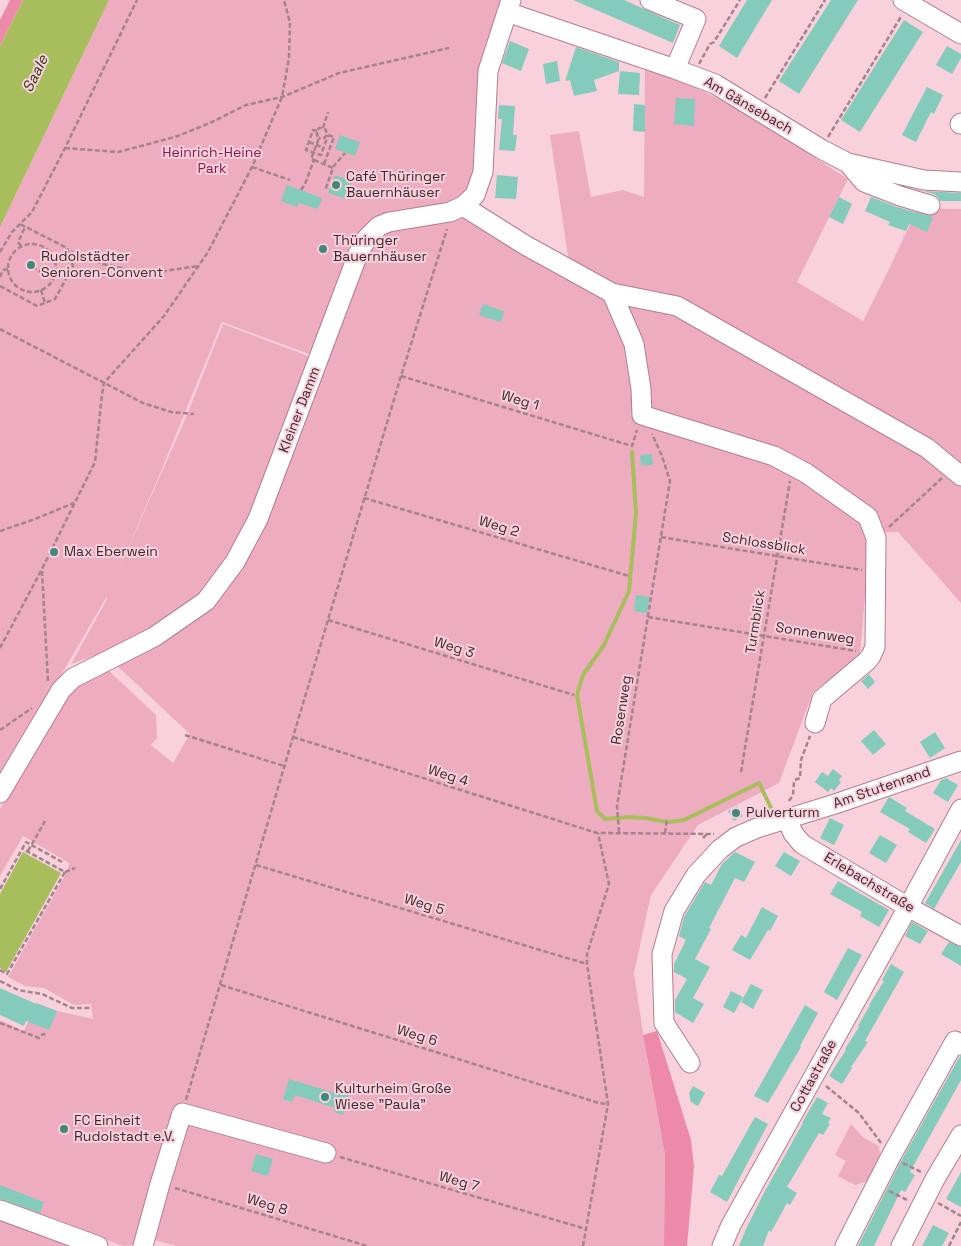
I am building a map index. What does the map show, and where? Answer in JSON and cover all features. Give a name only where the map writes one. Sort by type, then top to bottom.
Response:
[{"type":"street","points":[[650,0],[696,19],[675,69]]},
{"type":"street","points":[[905,2],[961,34]]},
{"type":"street","points":[[509,6],[488,70],[483,172],[475,194],[456,209],[612,293],[677,306],[927,448],[957,473]]},
{"type":"street","name":"Am Gänsebach","points":[[509,6],[715,84],[821,149],[848,163],[924,180],[961,182]]},
{"type":"street","points":[[848,163],[864,182],[930,205]]},
{"type":"street","name":"Kleiner Damm","points":[[0,793],[61,690],[73,678],[154,637],[206,601],[235,562],[258,519],[358,254],[367,238],[379,226],[389,222],[456,209]]},
{"type":"street","points":[[612,293],[634,344],[641,389],[642,415],[774,456],[806,472],[868,518],[876,538],[875,647],[867,661],[822,699],[815,723]]},
{"type":"street","name":"Am Stutenrand","points":[[690,1063],[664,1023],[662,954],[674,911],[696,874],[720,848],[787,811],[961,761]]},
{"type":"street","points":[[908,907],[961,808]]},
{"type":"street","name":"Erlebachstraße","points":[[787,811],[793,833],[802,844],[961,936]]},
{"type":"street","name":"Cottastraße","points":[[722,1246],[731,1226],[813,1076],[908,907]]},
{"type":"street","points":[[845,1246],[891,1156],[955,1041],[961,1044]]},
{"type":"street","points":[[143,1246],[182,1113],[326,1153]]},
{"type":"street","points":[[902,1246],[935,1179],[961,1135]]},
{"type":"street","points":[[0,1210],[98,1246]]},
{"type":"path","points":[[0,252],[12,232],[32,212],[137,0]]},
{"type":"path","points":[[0,648],[95,462],[104,384],[164,316],[208,252],[252,167],[282,97],[289,58],[290,23],[284,0]]},
{"type":"path","points":[[693,76],[710,44],[714,42],[740,0]]},
{"type":"path","points":[[758,110],[825,0]]},
{"type":"path","points":[[821,149],[905,2]]},
{"type":"path","points":[[65,148],[118,152],[145,145],[187,132],[246,105],[282,97],[339,73],[450,48]]},
{"type":"path","points":[[322,128],[326,130],[328,135],[321,155],[306,150],[313,130],[317,131],[319,128],[322,128],[328,112]]},
{"type":"path","points":[[317,131],[319,138],[311,159],[333,168]]},
{"type":"path","points":[[319,138],[324,138],[328,135],[334,137],[324,164]]},
{"type":"path","points":[[309,142],[324,148]]},
{"type":"path","points":[[325,191],[333,168],[345,153]]},
{"type":"path","points":[[301,190],[314,160]]},
{"type":"path","points":[[252,167],[290,180]]},
{"type":"path","points":[[328,183],[332,185]]},
{"type":"path","points":[[182,1113],[364,498],[450,220],[456,209]]},
{"type":"path","points":[[0,286],[37,306],[55,299],[73,266],[67,248],[20,224]]},
{"type":"path","points":[[21,246],[18,242],[25,227]]},
{"type":"path","points":[[34,243],[40,244],[51,252],[56,260],[57,270],[54,279],[47,287],[35,292],[28,292],[16,286],[12,281],[8,269],[8,261],[11,255],[21,246],[34,243]]},
{"type":"path","points":[[56,260],[74,251],[103,264],[126,270],[150,272],[198,266]]},
{"type":"path","points":[[32,267],[54,279]]},
{"type":"path","points":[[0,277],[4,270],[8,269]]},
{"type":"path","points":[[41,290],[45,303]]},
{"type":"path","points":[[0,329],[143,403],[171,412],[194,414]]},
{"type":"path","name":"Weg 1","points":[[401,376],[632,446]]},
{"type":"path","name":"Rosenweg","points":[[619,832],[617,806],[670,481],[662,456],[652,436]]},
{"type":"path","points":[[876,538],[957,473]]},
{"type":"path","name":"Turmblick","points":[[741,772],[791,475]]},
{"type":"path","name":"Weg 2","points":[[364,498],[629,576]]},
{"type":"path","points":[[0,531],[74,503]]},
{"type":"path","name":"Schlossblick","points":[[661,537],[865,570]]},
{"type":"path","points":[[42,569],[49,696],[58,695]]},
{"type":"path","name":"Sonnenweg","points":[[648,617],[860,651]]},
{"type":"path","name":"Weg 3","points":[[328,620],[574,695]]},
{"type":"path","points":[[0,730],[32,707]]},
{"type":"path","points":[[787,811],[793,795],[794,782],[800,778],[801,760],[815,723]]},
{"type":"path","points":[[185,735],[284,766]]},
{"type":"path","name":"Weg 4","points":[[293,737],[598,833]]},
{"type":"path","points":[[665,833],[667,818]]},
{"type":"path","points":[[28,851],[45,821]]},
{"type":"path","points":[[583,1246],[608,1104],[587,964],[587,954],[609,884],[598,833],[707,834],[703,838]]},
{"type":"path","points":[[0,889],[26,842],[64,864]]},
{"type":"path","points":[[23,849],[65,872]]},
{"type":"path","name":"Weg 5","points":[[256,865],[587,964]]},
{"type":"path","points":[[0,970],[7,974],[65,872],[75,868]]},
{"type":"path","points":[[0,981],[18,990],[42,994],[72,1008],[90,1008]]},
{"type":"path","name":"Weg 6","points":[[221,985],[589,1100],[608,1104]]},
{"type":"path","points":[[0,1023],[39,1038],[43,1034],[48,1035]]},
{"type":"path","points":[[813,1076],[859,1113],[882,1146],[883,1152],[935,1179]]},
{"type":"path","name":"Weg 7","points":[[326,1153],[586,1229]]},
{"type":"path","name":"Weg 8","points":[[160,1184],[367,1246]]},
{"type":"path","points":[[877,1185],[961,1216]]},
{"type":"path","points":[[949,1246],[961,1222]]},
{"type":"green space","name":"Heinrich-Heine Park","points":[[109,0],[504,0],[473,184],[458,200],[443,206],[382,216],[317,357],[222,322],[115,578],[186,417],[223,324],[316,359],[248,523],[201,594],[148,631],[105,652],[71,664],[107,596],[0,781],[0,227]]},
{"type":"green space","points":[[645,68],[684,82],[739,109],[848,179],[797,282],[863,321],[919,205],[945,209],[961,209],[961,603],[898,532],[870,533],[860,656],[813,692],[779,783],[698,825],[651,895],[634,973],[646,1053],[665,1155],[664,1246],[176,1246],[140,1236],[138,1245],[123,1246],[0,1199],[0,1020],[24,1031],[36,1003],[57,1011],[93,1019],[91,1004],[74,1005],[44,988],[25,986],[8,977],[68,870],[69,863],[23,836],[0,876],[0,809],[70,690],[107,669],[156,715],[157,738],[151,745],[173,763],[190,734],[114,663],[212,607],[363,263],[374,244],[382,234],[392,227],[484,216],[569,263],[550,135],[579,131],[591,197],[623,190],[644,197]]},
{"type":"green space","points":[[851,1124],[864,1138],[879,1146],[880,1158],[868,1181],[855,1185],[838,1176],[846,1161],[835,1155]]},
{"type":"green space","points":[[0,1218],[74,1246],[0,1246]]},
{"type":"shaded area","points":[[10,0],[23,0],[0,46],[0,20]]},
{"type":"shaded area","points":[[657,1031],[691,1140],[694,1167],[687,1246],[664,1246],[665,1155],[643,1035]]},
{"type":"water","name":"Saale","points":[[23,0],[109,0],[0,227],[0,46]]},
{"type":"water","points":[[23,852],[61,873],[6,972],[0,968],[0,894]]},
{"type":"building","points":[[573,0],[624,0],[680,25],[673,43]]},
{"type":"building","points":[[747,0],[772,0],[737,58],[719,46]]},
{"type":"building","points":[[831,0],[858,0],[799,94],[779,81]]},
{"type":"building","points":[[904,20],[923,32],[860,132],[841,120]]},
{"type":"building","points":[[510,41],[529,49],[521,71],[502,63]]},
{"type":"building","points":[[947,46],[961,54],[961,58],[952,74],[936,65]]},
{"type":"building","points":[[576,47],[619,62],[619,71],[594,80],[597,91],[574,96],[570,80],[565,81]]},
{"type":"building","points":[[557,61],[560,81],[546,84],[543,64]]},
{"type":"building","points":[[620,71],[640,73],[639,95],[618,94]]},
{"type":"building","points":[[927,87],[943,95],[934,114],[931,112],[916,142],[902,135]]},
{"type":"building","points":[[676,98],[695,99],[694,126],[674,124]]},
{"type":"building","points":[[634,104],[645,105],[645,132],[633,131]]},
{"type":"building","points":[[499,105],[515,106],[513,135],[517,135],[515,151],[499,150],[502,119],[498,119]]},
{"type":"building","points":[[340,135],[360,142],[355,156],[335,149]]},
{"type":"building","points":[[335,175],[352,181],[346,199],[328,193]]},
{"type":"building","points":[[497,175],[518,177],[516,199],[495,198]]},
{"type":"building","points":[[287,185],[322,198],[318,209],[299,203],[297,207],[281,201]]},
{"type":"building","points":[[923,191],[961,193],[961,201],[940,201],[934,194]]},
{"type":"building","points":[[839,197],[852,204],[843,224],[829,217]]},
{"type":"building","points":[[871,197],[897,207],[933,217],[927,232],[909,224],[906,231],[888,225],[890,222],[865,211]]},
{"type":"building","points":[[483,304],[504,311],[501,322],[479,315]]},
{"type":"building","points":[[652,454],[653,465],[641,465],[640,455]]},
{"type":"building","points":[[636,595],[650,597],[647,613],[634,611]]},
{"type":"building","points":[[869,674],[875,682],[868,689],[861,681]]},
{"type":"building","points":[[874,730],[886,744],[873,755],[861,741]]},
{"type":"building","points":[[935,732],[945,748],[930,758],[920,742]]},
{"type":"building","points":[[833,769],[842,776],[839,780],[841,782],[834,791],[831,788],[828,792],[815,782],[822,772],[828,776]]},
{"type":"building","points":[[946,778],[958,785],[948,802],[933,793],[941,780]]},
{"type":"building","points":[[889,797],[907,808],[905,811],[935,829],[926,843],[908,832],[910,829],[880,812]]},
{"type":"building","name":"Pulverturm","points":[[737,806],[743,816],[734,821],[728,811]]},
{"type":"building","points":[[830,818],[844,825],[834,845],[820,838]]},
{"type":"building","points":[[880,835],[897,845],[886,863],[869,853]]},
{"type":"building","points":[[961,840],[961,862],[934,909],[925,903]]},
{"type":"building","points":[[735,852],[755,862],[744,882],[735,878],[695,959],[710,967],[693,998],[704,1004],[693,1023],[675,1012],[675,1000],[687,979],[674,972],[674,964],[686,940],[679,936],[684,917],[705,882],[711,885],[722,864]]},
{"type":"building","points":[[784,852],[800,861],[791,876],[775,866]]},
{"type":"building","points":[[838,881],[889,910],[879,927],[860,916],[862,912],[830,894]]},
{"type":"building","points":[[762,907],[778,916],[750,960],[732,950],[741,935],[746,938]]},
{"type":"building","points":[[912,922],[928,931],[920,944],[905,936]]},
{"type":"building","points":[[949,942],[961,947],[961,966],[941,954]]},
{"type":"building","points":[[848,948],[862,955],[837,1000],[824,992]]},
{"type":"building","points":[[891,964],[904,972],[865,1041],[868,1042],[842,1084],[829,1076],[859,1027]]},
{"type":"building","points":[[751,984],[763,990],[753,1009],[741,1002]]},
{"type":"building","points":[[0,988],[57,1011],[49,1030],[26,1021],[24,1026],[0,1015]]},
{"type":"building","points":[[731,991],[743,997],[734,1013],[723,1007]]},
{"type":"building","points":[[805,1005],[818,1013],[801,1047],[768,1103],[754,1096]]},
{"type":"building","points":[[960,1056],[961,1080],[910,1172],[915,1175],[905,1192],[901,1190],[874,1246],[858,1246],[901,1161]]},
{"type":"building","name":"Kulturheim Große Wiese \"Paula\"","points":[[289,1079],[338,1094],[339,1090],[350,1093],[343,1115],[334,1112],[335,1108],[295,1095],[292,1102],[283,1099]]},
{"type":"building","points":[[693,1086],[705,1093],[698,1106],[691,1102],[689,1093]]},
{"type":"building","points":[[817,1097],[828,1103],[822,1114],[831,1118],[828,1123],[830,1124],[823,1135],[819,1133],[787,1187],[797,1193],[790,1205],[787,1203],[771,1232],[769,1230],[763,1246],[739,1246],[765,1191]]},
{"type":"building","points":[[755,1117],[768,1124],[727,1202],[710,1192],[719,1175],[722,1176]]},
{"type":"building","points":[[256,1154],[273,1159],[268,1176],[251,1171]]},
{"type":"building","points":[[961,1172],[961,1207],[946,1199]]},
{"type":"building","points":[[0,1185],[44,1202],[40,1213],[0,1199]]},
{"type":"building","points":[[933,1225],[949,1233],[942,1246],[922,1246]]},
{"type":"waterway","points":[[632,452],[636,513],[629,591],[604,645],[583,675],[577,695],[597,811],[605,819],[629,817],[670,822],[684,820],[759,783],[771,808]]},
{"type":"place","name":"Café Thüringer Bauernhäuser","points":[[336,185]]},
{"type":"place","name":"Thüringer Bauernhäuser","points":[[323,249]]},
{"type":"place","name":"Rudolstädter Senioren-Convent","points":[[31,265]]},
{"type":"place","name":"Max Eberwein","points":[[54,552]]},
{"type":"place","name":"Pulverturm","points":[[736,813]]},
{"type":"place","name":"Kulturheim Große Wiese \"Paula\"","points":[[325,1097]]},
{"type":"place","name":"FC Einheit Rudolstadt e.V.","points":[[64,1129]]}]
